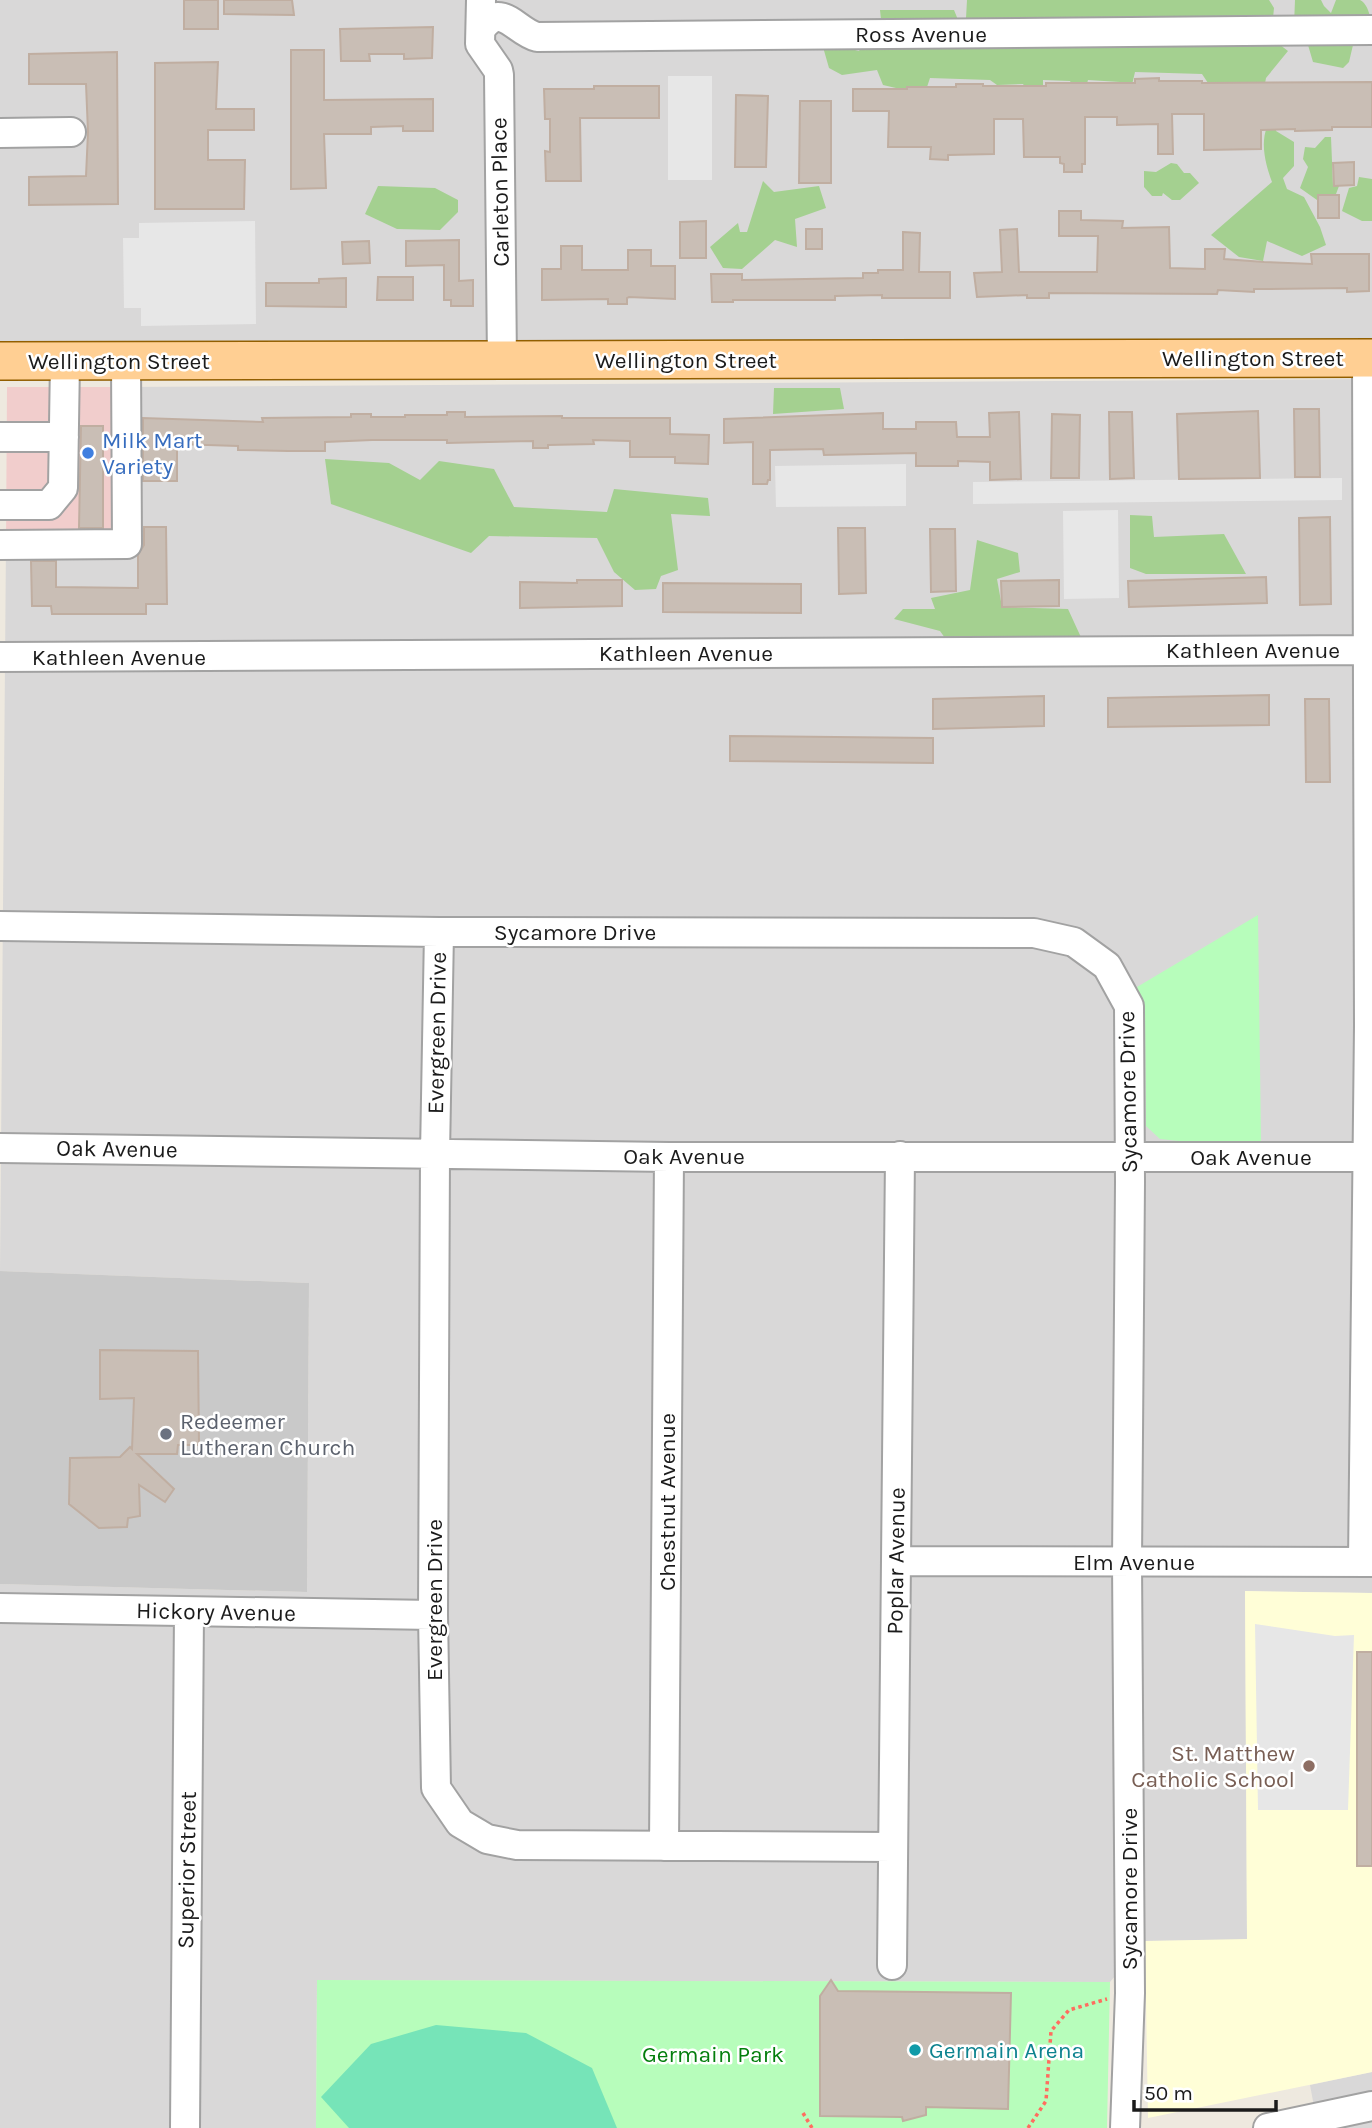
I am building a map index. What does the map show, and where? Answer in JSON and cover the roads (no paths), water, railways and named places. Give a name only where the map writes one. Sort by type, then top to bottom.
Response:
[{"type":"main road","name":"Wellington Street","points":[[0,361],[1370,358]]},
{"type":"street","name":"Carleton Place","points":[[481,0],[480,44],[499,75],[502,361]]},
{"type":"street","name":"Ross Avenue","points":[[481,29],[489,19],[498,16],[537,37],[1372,30]]},
{"type":"street","points":[[0,133],[71,132]]},
{"type":"street","points":[[1368,1562],[1370,358]]},
{"type":"street","points":[[0,505],[49,505],[64,488],[65,361]]},
{"type":"street","points":[[0,545],[127,544],[126,362]]},
{"type":"street","points":[[0,437],[64,437]]},
{"type":"street","name":"Kathleen Avenue","points":[[0,657],[1370,650]]},
{"type":"street","name":"Sycamore Drive","points":[[0,926],[439,932],[1034,933],[1074,942],[1107,966],[1129,1006],[1127,1562],[1130,1993],[1125,2128]]},
{"type":"street","name":"Evergreen Drive","points":[[439,932],[433,1615],[436,1788],[460,1822],[487,1839],[517,1845],[893,1847]]},
{"type":"street","name":"Oak Avenue","points":[[0,1148],[669,1157],[1368,1157]]},
{"type":"street","name":"Poplar Avenue","points":[[892,1965],[900,1156]]},
{"type":"street","name":"Chestnut Avenue","points":[[664,1846],[669,1157]]},
{"type":"street","name":"Elm Avenue","points":[[896,1561],[1368,1562]]},
{"type":"street","name":"Hickory Avenue","points":[[0,1608],[433,1615]]},
{"type":"street","name":"Superior Street","points":[[185,2128],[189,1612]]},
{"type":"street","points":[[1268,2128],[1372,2106]]},
{"type":"place","name":"Milk Mart Variety","points":[[88,453]]},
{"type":"place","name":"Redeemer Lutheran Church","points":[[166,1434]]},
{"type":"place","name":"St. Matthew Catholic School","points":[[1309,1766]]},
{"type":"place","name":"Germain Arena","points":[[915,2050]]},
{"type":"park label","name":"Germain Park","points":[[713,2054]]}]
